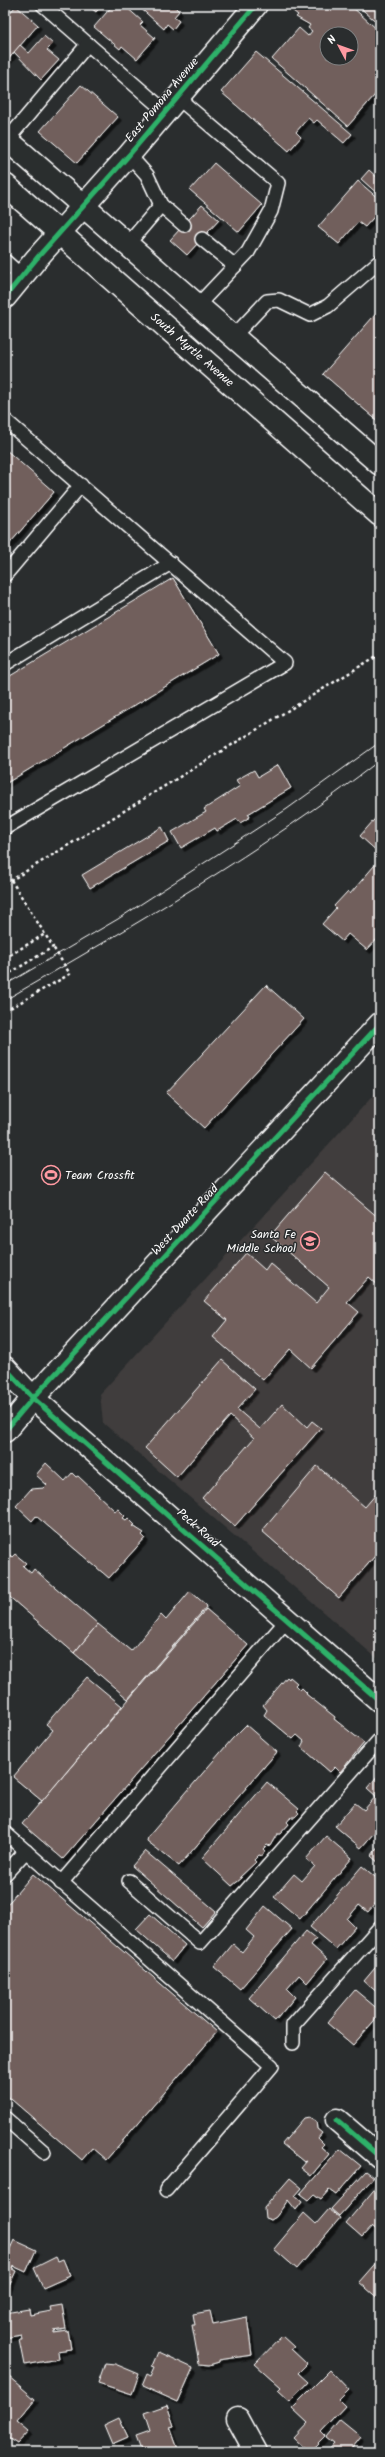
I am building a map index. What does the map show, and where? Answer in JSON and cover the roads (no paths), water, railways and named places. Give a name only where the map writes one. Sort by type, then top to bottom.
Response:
[{"type":"main road","name":"East Pomona Avenue","points":[[5,297],[23,277],[37,258],[83,208],[172,105],[256,5]]},
{"type":"main road","points":[[6,139],[83,208],[380,464]]},
{"type":"main road","name":"South Myrtle Avenue","points":[[5,185],[380,515]]},
{"type":"main road","name":"West Duarte Road","points":[[5,1431],[33,1398],[380,1024]]},
{"type":"main road","name":"Peck Road","points":[[5,1368],[33,1398],[380,1701]]},
{"type":"main road","points":[[337,2120],[380,2158]]},
{"type":"main road","points":[[238,2419],[256,2452]]},
{"type":"lane","points":[[43,5],[88,44],[278,183],[271,211],[248,252],[197,306]]},
{"type":"lane","points":[[6,139],[88,44]]},
{"type":"lane","points":[[129,155],[147,175],[161,205],[184,225]]},
{"type":"lane","points":[[127,245],[161,205]]},
{"type":"lane","points":[[202,239],[235,266]]},
{"type":"lane","points":[[5,261],[23,277]]},
{"type":"lane","points":[[233,337],[267,301],[279,300],[310,315],[328,306],[380,261]]},
{"type":"lane","points":[[5,420],[285,663],[5,828]]},
{"type":"lane","points":[[5,575],[80,485]]},
{"type":"lane","points":[[5,664],[171,563]]},
{"type":"lane","points":[[61,1882],[287,1620]]},
{"type":"lane","points":[[129,1881],[200,1943],[380,1739]]},
{"type":"lane","points":[[5,1833],[272,2066],[166,2190]]},
{"type":"lane","points":[[5,1874],[26,1851]]},
{"type":"lane","points":[[294,2043],[293,2025],[380,1927]]},
{"type":"lane","points":[[5,2118],[44,2152]]},
{"type":"tram line","points":[[5,985],[118,919],[287,809],[380,742]]},
{"type":"tram line","points":[[5,1000],[149,916],[244,856],[336,793],[380,760]]},
{"type":"place","name":"Team Crossfit","points":[[51,1175]]},
{"type":"place","name":"Santa Fe Middle School","points":[[310,1241]]}]
